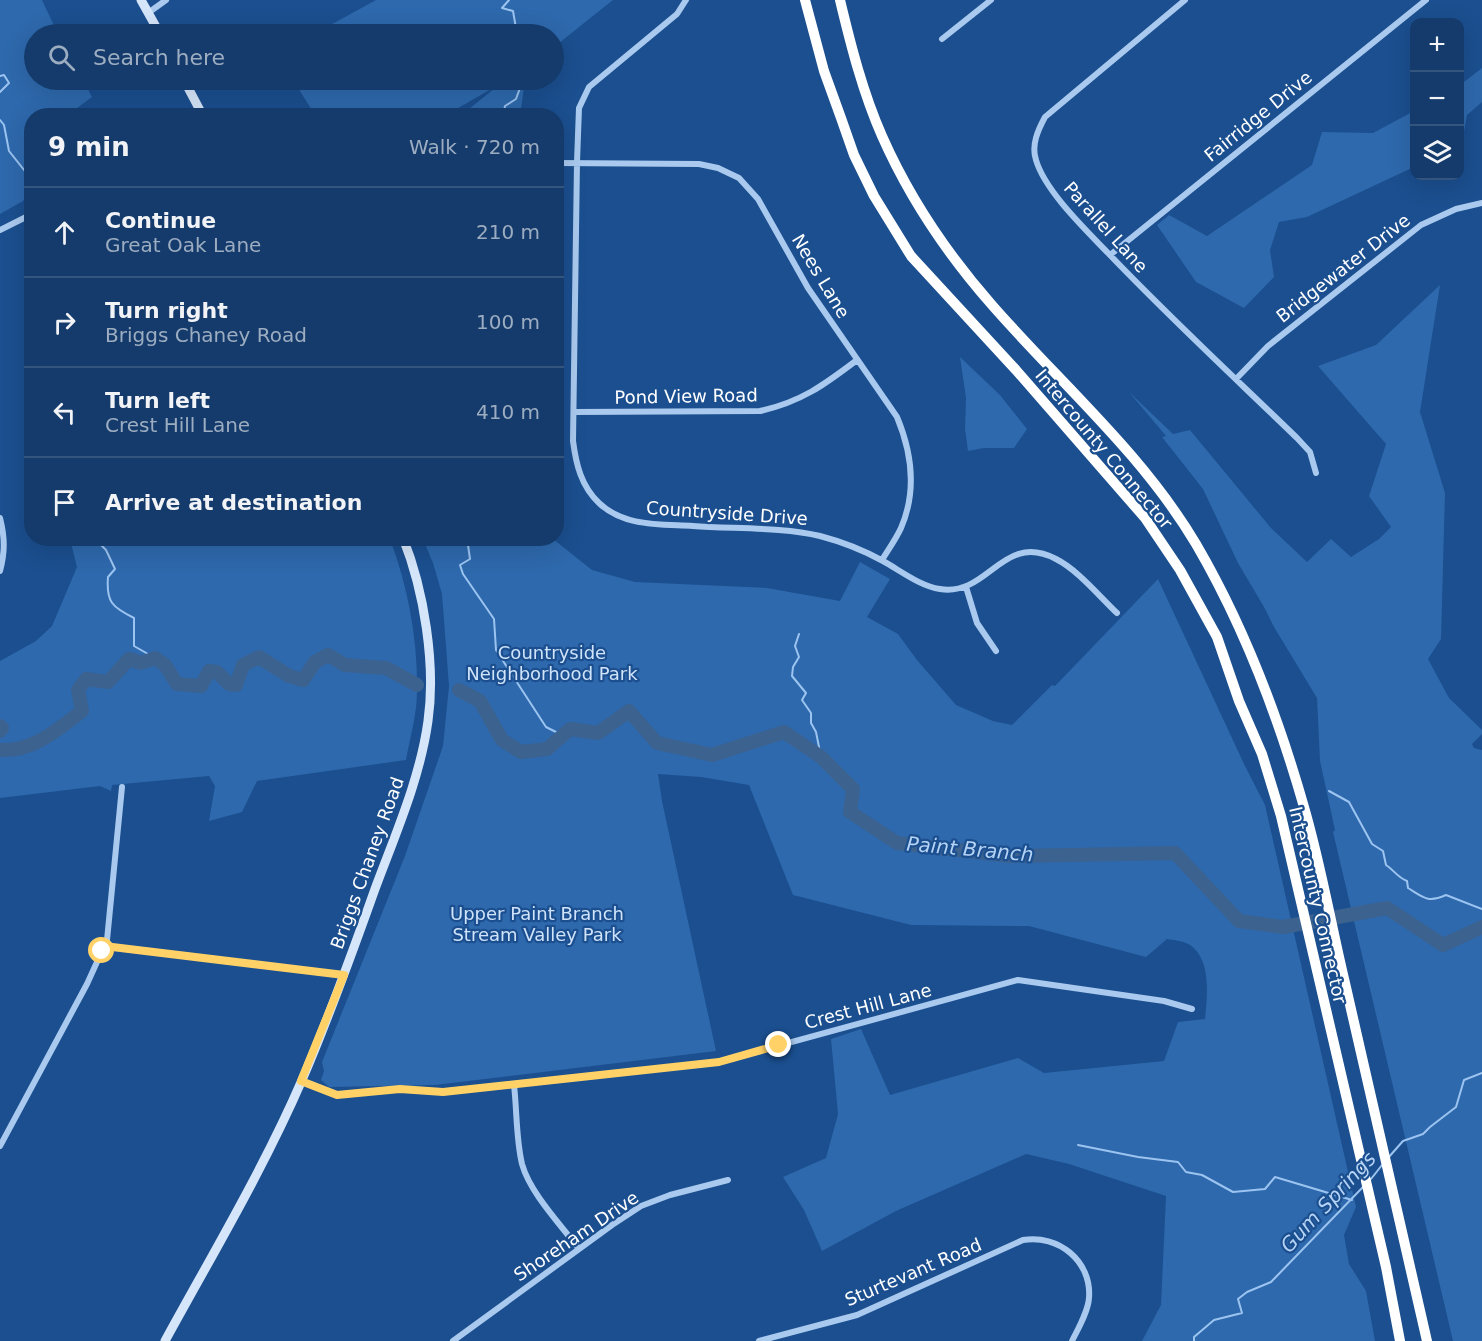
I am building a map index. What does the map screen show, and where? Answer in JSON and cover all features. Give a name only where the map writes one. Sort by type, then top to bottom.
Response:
[{"type":"highway","name":"Intercounty Connector","points":[[805,0],[824,71],[854,155],[874,196],[910,256],[1016,370],[1145,518],[1174,561],[1217,637],[1239,701],[1262,754],[1281,816],[1386,1267],[1400,1341]]},
{"type":"highway","name":"Intercounty Connector","points":[[840,0],[869,104],[882,136],[912,195],[950,254],[992,305],[1125,447],[1162,493],[1197,546],[1245,640],[1264,685],[1305,810],[1427,1341]]},
{"type":"main road","points":[[141,0],[154,24]]},
{"type":"main road","points":[[189,90],[199,108]]},
{"type":"main road","name":"Briggs Chaney Road","points":[[165,1341],[257,1170],[301,1081],[344,975],[413,786],[429,721],[431,689],[427,635],[418,588],[405,546]]},
{"type":"street","points":[[148,13],[166,0]]},
{"type":"street","name":"Countryside Drive","points":[[686,0],[678,14],[589,87],[579,108],[573,441],[576,465],[586,486],[599,503],[616,515],[641,523],[789,532],[818,536],[852,545],[920,582],[940,590],[966,587],[982,579],[1003,560],[1016,554],[1026,552],[1040,554],[1054,558],[1065,565],[1117,613]]},
{"type":"street","points":[[942,39],[991,0]]},
{"type":"street","name":"Parallel Lane","points":[[1185,0],[1045,117],[1037,130],[1035,159],[1044,179],[1084,229],[1310,452],[1316,473]]},
{"type":"street","name":"Fairridge Drive","points":[[1110,255],[1426,0]]},
{"type":"street","name":"Nees Lane","points":[[564,163],[699,164],[718,168],[739,177],[758,199],[808,288],[897,417],[906,438],[911,461],[911,488],[907,509],[901,528],[882,560]]},
{"type":"street","name":"Bridgewater Drive","points":[[1236,379],[1268,346],[1421,225],[1456,209],[1482,203]]},
{"type":"street","points":[[0,230],[24,218]]},
{"type":"street","name":"Pond View Road","points":[[574,412],[760,411],[783,406],[804,397],[857,360]]},
{"type":"street","points":[[0,518],[5,552],[0,571]]},
{"type":"street","points":[[966,587],[977,622],[996,651]]},
{"type":"street","points":[[0,1144],[87,984],[107,940],[122,787]]},
{"type":"street","points":[[104,946],[344,975]]},
{"type":"street","name":"Crest Hill Lane","points":[[301,1081],[337,1095],[400,1089],[443,1092],[719,1062],[1018,980],[1164,1001],[1192,1009]]},
{"type":"street","points":[[514,1085],[521,1153],[527,1177],[579,1249]]},
{"type":"street","name":"Shoreham Drive","points":[[453,1341],[641,1206],[670,1195],[728,1180]]},
{"type":"street","name":"Sturtevant Road","points":[[759,1341],[857,1315],[1023,1240],[1034,1238],[1061,1245],[1074,1256],[1086,1274],[1089,1300],[1071,1341]]},
{"type":"green space","points":[[0,0],[42,0],[53,24],[24,24],[24,90],[88,90],[92,97],[77,108],[24,108],[24,199],[0,214]]},
{"type":"green space","points":[[376,0],[613,0],[564,39],[564,24],[332,24]]},
{"type":"green space","points":[[1482,68],[1482,102],[1467,115],[1464,131],[1464,126],[1464,82]]},
{"type":"green space","points":[[299,90],[490,90],[458,108],[311,108]]},
{"type":"green space","points":[[493,90],[524,90],[521,108],[470,108]]},
{"type":"green space","points":[[1410,113],[1410,169],[1307,217],[1279,222],[1270,250],[1274,277],[1244,308],[1196,282],[1157,225],[1169,215],[1207,236],[1312,165],[1322,132],[1373,133]]},
{"type":"green space","points":[[1440,285],[1420,412],[1445,493],[1441,639],[1428,659],[1449,698],[1482,730],[1482,734],[1472,744],[1474,748],[1482,750],[1482,1341],[1453,1341],[1333,832],[1335,830],[1320,761],[1317,698],[1238,563],[1203,489],[1162,437],[1166,436],[1129,392],[1173,434],[1190,430],[1271,528],[1307,562],[1331,539],[1351,557],[1379,539],[1391,527],[1369,496],[1386,444],[1318,366],[1376,345]]},
{"type":"green space","points":[[960,357],[1000,395],[1027,429],[1014,448],[984,448],[968,451],[965,429],[966,398]]},
{"type":"green space","points":[[72,546],[392,546],[407,595],[416,653],[417,700],[406,760],[257,781],[242,812],[209,821],[215,786],[209,776],[112,785],[111,791],[100,786],[0,798],[0,661],[36,641],[52,626],[77,567]]},
{"type":"green space","name":"Upper Paint Branch Stream Valley Park","points":[[426,546],[562,546],[592,570],[635,582],[767,588],[840,601],[860,562],[890,579],[867,617],[898,634],[956,705],[993,721],[1012,725],[1052,685],[1055,686],[1158,579],[1265,805],[1356,1207],[1344,1235],[1349,1264],[1366,1291],[1375,1341],[1142,1341],[1161,1305],[1166,1196],[1069,1164],[1026,1154],[896,1211],[822,1251],[804,1210],[783,1177],[826,1158],[838,1114],[831,1039],[861,1029],[890,1095],[1018,1058],[1044,1073],[1164,1061],[1178,1022],[1205,1019],[1207,990],[1205,969],[1197,952],[1190,945],[1176,940],[1167,939],[1146,957],[1029,926],[911,925],[793,895],[749,785],[701,777],[658,774],[716,1051],[435,1085],[329,1087],[321,1080],[324,1071],[322,1062],[405,856],[443,746],[449,686],[442,594]]},
{"type":"waterway","points":[[509,0],[502,8],[513,11],[515,24]]},
{"type":"waterway","points":[[0,76],[4,75],[9,83],[0,92]]},
{"type":"waterway","points":[[505,108],[516,99],[519,90]]},
{"type":"waterway","points":[[0,120],[4,125],[9,151],[24,170]]},
{"type":"waterway","points":[[102,546],[115,569],[108,577],[108,592],[112,603],[134,618],[134,646],[155,658]]},
{"type":"waterway","points":[[468,546],[470,559],[460,565],[463,574],[494,619],[496,650],[546,727],[562,735]]},
{"type":"waterway","points":[[799,634],[795,646],[799,657],[793,667],[792,676],[806,693],[802,700],[811,713],[811,723],[816,732],[821,757]]},
{"type":"waterway","name":"Paint Branch","points":[[0,750],[12,750],[34,744],[54,732],[82,711],[78,690],[86,679],[108,682],[129,659],[141,663],[155,658],[165,665],[177,684],[201,686],[209,671],[217,672],[229,684],[236,685],[243,665],[259,657],[289,676],[303,680],[315,662],[328,655],[345,665],[386,668],[417,685]]},
{"type":"waterway","name":"Paint Branch","points":[[459,690],[480,701],[502,740],[521,752],[547,749],[570,729],[598,733],[629,711],[657,743],[712,755],[784,732],[821,757],[853,789],[850,812],[897,843],[1010,856],[1175,853],[1239,921],[1283,927],[1387,908],[1443,945],[1482,927]]},
{"type":"waterway","name":"Paint Branch","points":[[0,726],[2,728],[0,731]]},
{"type":"waterway","points":[[1329,791],[1349,802],[1372,844],[1383,851],[1386,865],[1407,881],[1408,888],[1426,898],[1435,899],[1446,895],[1482,909]]},
{"type":"waterway","name":"Gum Springs","points":[[1388,1158],[1403,1141],[1423,1134],[1456,1107],[1464,1080],[1482,1073]]},
{"type":"waterway","points":[[1078,1145],[1178,1162],[1186,1172],[1202,1175],[1233,1192],[1265,1189],[1275,1177],[1352,1200]]},
{"type":"waterway","name":"Gum Springs","points":[[1371,1179],[1382,1165]]},
{"type":"waterway","name":"Gum Springs","points":[[1194,1341],[1194,1337],[1214,1320],[1242,1313],[1238,1299],[1247,1292],[1271,1282],[1363,1187]]},
{"type":"route","points":[[102,951],[104,946],[344,975],[301,1081],[337,1095],[400,1089],[443,1092],[719,1062],[779,1045]]},
{"type":"park label","name":"Countryside Neighborhood Park","points":[[552,662]]}]
